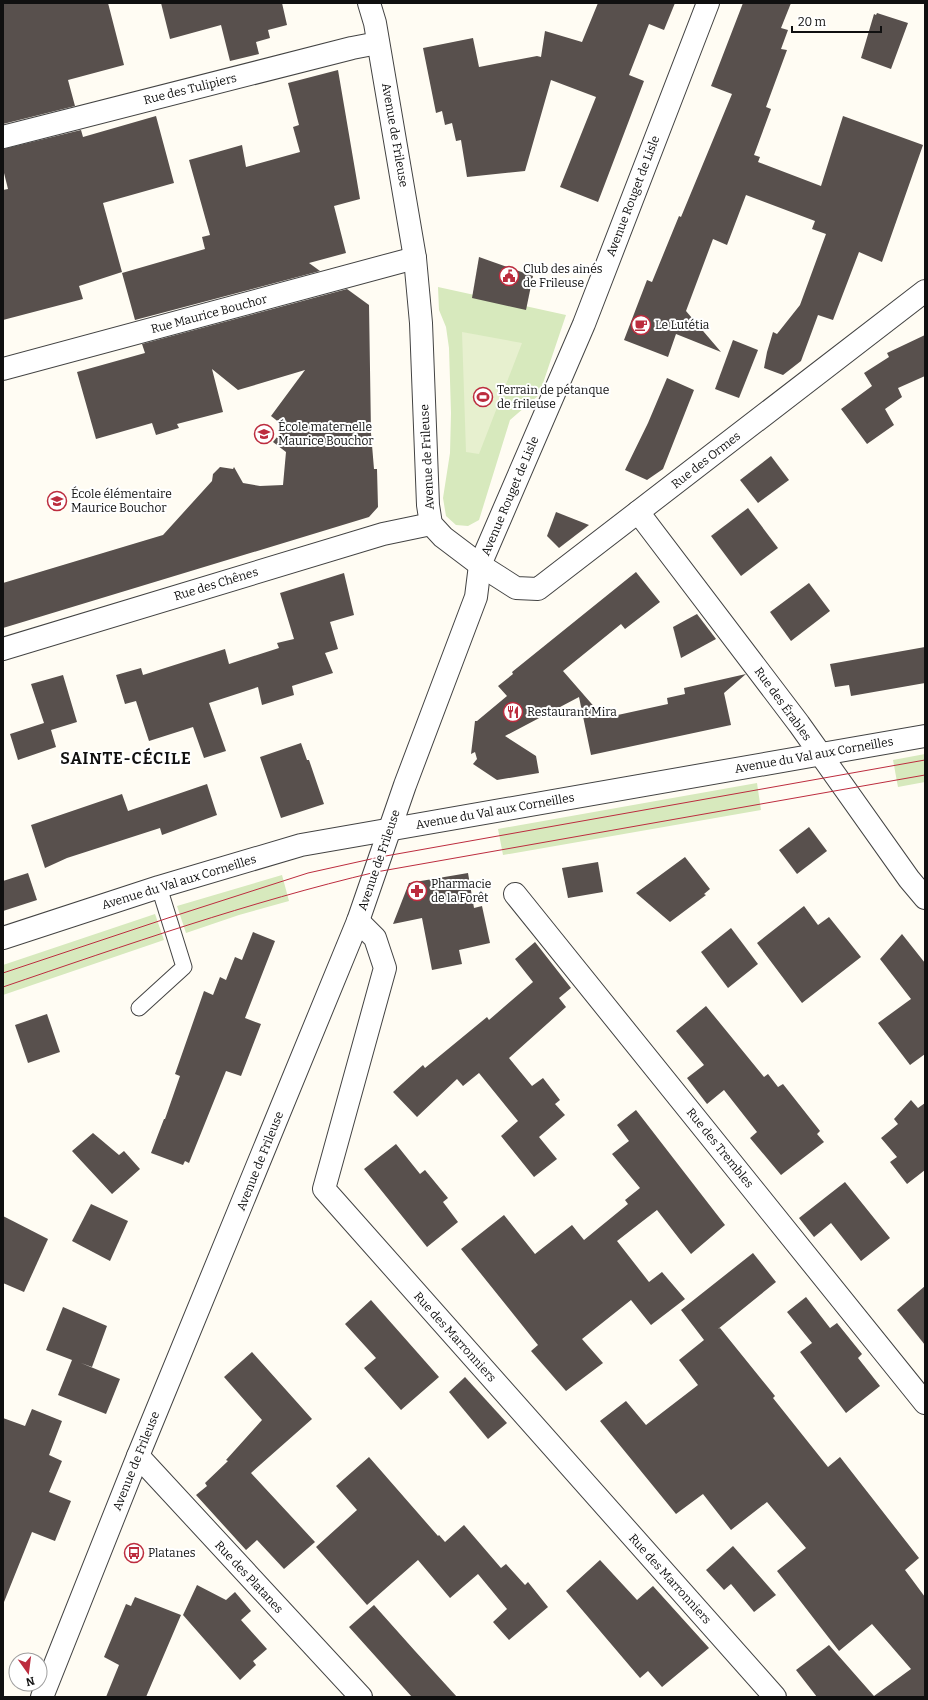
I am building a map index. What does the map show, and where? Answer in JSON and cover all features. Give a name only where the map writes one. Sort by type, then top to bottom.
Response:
[{"type":"street","name":"Avenue de Frileuse","points":[[42,1697],[138,1456],[358,921],[405,785],[476,596],[480,565],[442,537],[431,524],[428,505],[421,322],[415,258],[375,23],[369,3]]},
{"type":"street","name":"Avenue Rouget de Lisle","points":[[480,565],[584,324],[708,3]]},
{"type":"street","name":"Rue des Tulipiers","points":[[3,137],[352,48],[378,43]]},
{"type":"street","name":"Rue Maurice Bouchor","points":[[3,370],[415,258]]},
{"type":"street","name":"Rue des Ormes","points":[[480,565],[516,588],[538,589],[925,291]]},
{"type":"street","name":"Rue des Érables","points":[[638,512],[799,724],[925,898]]},
{"type":"street","name":"Rue des Chênes","points":[[3,649],[383,534],[431,524]]},
{"type":"street","name":"Avenue du Val aux Corneilles","points":[[3,938],[159,887],[301,845],[925,736]]},
{"type":"street","name":"Rue des Trembles","points":[[515,894],[925,1403]]},
{"type":"street","name":"Rue des Marronniers","points":[[358,921],[375,938],[385,968],[324,1189],[775,1697]]},
{"type":"street","name":"Rue des Platanes","points":[[138,1456],[361,1697]]},
{"type":"lane","points":[[138,1008],[184,967],[159,887]]},
{"type":"green space","points":[[438,287],[566,315],[539,395],[510,420],[479,520],[468,526],[456,525],[446,516],[443,498],[450,453],[451,413],[449,348],[446,327],[439,310]]},
{"type":"green space","name":"Terrain de pétanque de frileuse","points":[[462,332],[522,343],[479,454],[466,452]]},
{"type":"green space","points":[[925,754],[925,782],[898,787],[893,760]]},
{"type":"green space","points":[[757,783],[761,810],[503,855],[498,829]]},
{"type":"green space","points":[[282,875],[289,901],[239,915],[186,933],[177,906]]},
{"type":"green space","points":[[155,914],[164,940],[3,995],[3,965]]},
{"type":"building","points":[[3,3],[108,3],[124,65],[68,80],[75,106],[3,124]]},
{"type":"building","points":[[161,3],[282,3],[287,25],[268,30],[270,38],[256,42],[259,54],[230,61],[221,25],[170,39]]},
{"type":"building","points":[[598,3],[675,3],[664,30],[649,24],[629,75],[644,81],[598,202],[560,187],[596,97],[551,80],[525,171],[467,177],[461,140],[456,141],[452,123],[445,125],[442,111],[436,113],[423,48],[473,38],[479,67],[537,56],[541,57],[545,31],[582,42]]},
{"type":"building","points":[[743,3],[791,3],[781,28],[788,30],[781,49],[787,50],[766,107],[771,109],[754,155],[760,157],[758,162],[821,186],[843,116],[923,145],[882,262],[859,252],[833,320],[818,315],[801,361],[783,375],[764,368],[773,332],[777,334],[800,305],[826,234],[812,229],[815,221],[746,195],[727,245],[713,239],[686,311],[721,352],[676,334],[668,357],[624,340],[647,280],[652,282],[679,216],[681,217],[732,94],[711,86]]},
{"type":"building","points":[[877,13],[908,23],[891,69],[861,58],[874,14],[876,15]]},
{"type":"building","points":[[338,70],[360,199],[334,206],[346,253],[309,263],[320,271],[135,320],[122,273],[205,249],[202,237],[210,235],[189,160],[242,145],[246,167],[300,152],[293,127],[299,125],[288,83]]},
{"type":"building","points":[[156,116],[174,183],[103,203],[122,272],[79,286],[83,299],[3,320],[3,190],[8,189],[3,169],[3,149],[81,130],[83,137]]},
{"type":"building","points":[[479,257],[533,276],[526,310],[472,298]]},
{"type":"building","name":"École maternelle Maurice Bouchor","points":[[347,289],[369,305],[371,433],[374,469],[377,469],[378,507],[369,517],[3,628],[3,583],[163,535],[212,481],[213,474],[220,467],[233,469],[234,467],[243,483],[260,486],[283,485],[286,452],[273,442],[285,427],[271,416],[305,370],[238,390],[212,369],[223,412],[177,424],[179,428],[156,435],[152,423],[96,439],[77,372],[145,353],[142,344]]},
{"type":"building","points":[[925,335],[925,376],[898,388],[902,397],[885,409],[894,425],[867,444],[841,409],[872,386],[864,373],[889,357],[887,353]]},
{"type":"building","points":[[733,340],[758,350],[739,398],[715,389]]},
{"type":"building","points":[[667,378],[694,390],[663,469],[647,480],[625,470],[648,423]]},
{"type":"building","points":[[771,456],[789,480],[758,503],[740,480]]},
{"type":"building","points":[[748,508],[778,548],[741,576],[711,536]]},
{"type":"building","points":[[556,512],[589,525],[559,548],[547,536]]},
{"type":"building","points":[[636,572],[660,602],[625,629],[621,624],[563,671],[604,718],[668,704],[667,698],[685,694],[684,688],[746,674],[724,693],[731,725],[591,755],[579,697],[505,736],[536,756],[539,773],[497,780],[473,764],[477,759],[475,752],[471,754],[475,721],[477,721],[507,696],[498,686],[513,674],[512,672]]},
{"type":"building","points":[[344,573],[354,615],[330,622],[338,649],[325,653],[333,673],[292,686],[294,695],[262,705],[258,687],[209,703],[226,751],[204,758],[193,727],[149,741],[136,701],[125,704],[116,675],[141,668],[143,675],[225,649],[229,664],[279,648],[277,643],[294,639],[280,593]]},
{"type":"building","points":[[809,583],[830,611],[791,641],[770,612]]},
{"type":"building","points":[[697,614],[716,639],[681,658],[673,627]]},
{"type":"building","points":[[925,647],[925,683],[851,696],[849,685],[835,687],[830,664]]},
{"type":"building","points":[[63,675],[77,722],[51,730],[56,747],[18,760],[10,734],[44,723],[31,684]]},
{"type":"building","points":[[301,743],[307,760],[309,760],[324,804],[281,818],[260,757]]},
{"type":"building","points":[[207,784],[217,815],[162,835],[160,828],[67,858],[45,868],[31,825],[122,794],[128,811]]},
{"type":"building","points":[[809,827],[827,851],[797,874],[779,850]]},
{"type":"building","points":[[685,857],[710,889],[704,894],[706,895],[670,922],[636,893]]},
{"type":"building","points":[[598,862],[603,892],[568,898],[562,868]]},
{"type":"building","points":[[28,873],[37,900],[3,911],[3,881]]},
{"type":"building","points":[[468,873],[474,908],[482,906],[490,943],[459,950],[462,964],[432,970],[422,918],[393,924],[409,883]]},
{"type":"building","points":[[804,906],[818,925],[829,917],[861,957],[802,1003],[757,943]]},
{"type":"building","points":[[731,928],[758,964],[728,988],[701,952]]},
{"type":"building","points":[[253,932],[275,941],[245,1018],[261,1024],[241,1076],[226,1071],[189,1163],[185,1161],[183,1165],[151,1153],[180,1076],[175,1074],[204,991],[213,995],[220,977],[226,980],[235,957],[242,960]]},
{"type":"building","points":[[902,934],[925,963],[925,1054],[910,1065],[878,1023],[911,999],[880,959]]},
{"type":"building","points":[[535,942],[571,988],[559,998],[566,1007],[509,1058],[532,1086],[543,1078],[560,1100],[555,1104],[565,1115],[539,1137],[557,1159],[534,1177],[501,1136],[518,1121],[479,1073],[463,1086],[457,1079],[417,1117],[393,1092],[423,1065],[425,1068],[487,1017],[489,1020],[533,982],[515,959]]},
{"type":"building","points":[[706,1006],[764,1077],[768,1074],[778,1087],[783,1084],[820,1131],[817,1134],[824,1142],[781,1175],[750,1138],[757,1132],[724,1090],[707,1104],[687,1078],[704,1065],[676,1031]]},
{"type":"building","points":[[47,1014],[60,1052],[28,1063],[15,1025]]},
{"type":"building","points":[[911,1100],[918,1108],[925,1103],[925,1170],[907,1184],[890,1162],[897,1157],[881,1138],[898,1124],[894,1119]]},
{"type":"building","points":[[636,1110],[725,1225],[691,1254],[657,1210],[617,1241],[649,1282],[662,1272],[685,1299],[651,1325],[631,1300],[582,1339],[603,1363],[566,1391],[531,1351],[538,1345],[461,1249],[504,1215],[535,1254],[572,1225],[584,1240],[628,1204],[625,1200],[640,1188],[612,1154],[629,1141],[617,1125]]},
{"type":"building","points":[[93,1133],[119,1155],[124,1151],[140,1169],[112,1194],[72,1151]]},
{"type":"building","points":[[396,1144],[420,1174],[425,1170],[448,1198],[443,1202],[458,1222],[427,1247],[364,1169]]},
{"type":"building","points":[[845,1182],[890,1238],[861,1261],[831,1223],[814,1237],[799,1218]]},
{"type":"building","points":[[91,1204],[128,1221],[110,1261],[72,1241]]},
{"type":"building","points":[[3,1216],[48,1239],[24,1292],[3,1283]]},
{"type":"building","points":[[753,1253],[776,1282],[718,1329],[720,1328],[775,1396],[773,1398],[828,1467],[840,1457],[919,1558],[905,1570],[925,1597],[925,1697],[817,1697],[796,1670],[829,1645],[874,1696],[911,1669],[872,1624],[839,1651],[777,1571],[806,1548],[767,1502],[731,1530],[703,1494],[676,1514],[600,1421],[626,1401],[646,1425],[698,1385],[679,1360],[704,1340],[681,1310]]},
{"type":"building","points":[[925,1286],[925,1345],[897,1310]]},
{"type":"building","points":[[806,1297],[830,1328],[837,1323],[862,1354],[858,1358],[880,1386],[846,1413],[800,1352],[812,1343],[787,1312]]},
{"type":"building","points":[[371,1300],[439,1377],[401,1410],[364,1368],[376,1358],[345,1324]]},
{"type":"building","points":[[63,1307],[107,1326],[92,1367],[81,1363],[120,1379],[106,1414],[58,1395],[72,1360],[46,1350]]},
{"type":"building","points":[[252,1352],[312,1419],[251,1473],[315,1542],[284,1569],[257,1540],[246,1550],[196,1495],[207,1486],[205,1483],[228,1461],[226,1460],[262,1420],[224,1377]]},
{"type":"building","points":[[465,1377],[507,1423],[488,1439],[449,1392]]},
{"type":"building","points":[[32,1409],[62,1421],[49,1455],[62,1461],[49,1492],[71,1501],[55,1541],[32,1532],[4,1602],[3,1418],[25,1426]]},
{"type":"building","points":[[369,1457],[438,1536],[439,1535],[445,1542],[464,1525],[501,1568],[506,1564],[525,1585],[528,1582],[548,1607],[509,1640],[493,1622],[507,1609],[478,1574],[450,1598],[418,1560],[367,1605],[316,1547],[357,1510],[336,1486]]},
{"type":"building","points":[[733,1546],[776,1595],[754,1612],[731,1584],[724,1590],[706,1570]]},
{"type":"building","points":[[600,1560],[637,1600],[653,1586],[709,1648],[662,1687],[648,1671],[640,1678],[566,1591]]},
{"type":"building","points":[[197,1585],[226,1600],[235,1592],[251,1611],[241,1620],[267,1649],[253,1661],[256,1665],[240,1680],[183,1615]]},
{"type":"building","points":[[135,1597],[181,1615],[146,1697],[106,1697],[119,1665],[104,1657],[126,1604],[131,1606]]},
{"type":"building","points":[[374,1605],[457,1697],[412,1697],[349,1627]]},
{"type":"tram line","points":[[3,973],[308,873],[380,857],[925,760]]},
{"type":"tram line","points":[[3,987],[235,910],[376,872],[925,775]]},
{"type":"place","name":"Club des ainés de Frileuse","points":[[509,276]]},
{"type":"place","name":"Le Lutétia","points":[[641,325]]},
{"type":"place","name":"Terrain de pétanque de frileuse","points":[[483,397]]},
{"type":"place","name":"École maternelle Maurice Bouchor","points":[[264,434]]},
{"type":"place","name":"École élémentaire Maurice Bouchor","points":[[57,501]]},
{"type":"place","name":"Restaurant Mira","points":[[513,712]]},
{"type":"place","name":"Pharmacie de la Forêt","points":[[417,891]]},
{"type":"place","name":"Platanes","points":[[134,1553]]},
{"type":"district","name":"SAINTE-CÉCILE","points":[[126,758]]}]
